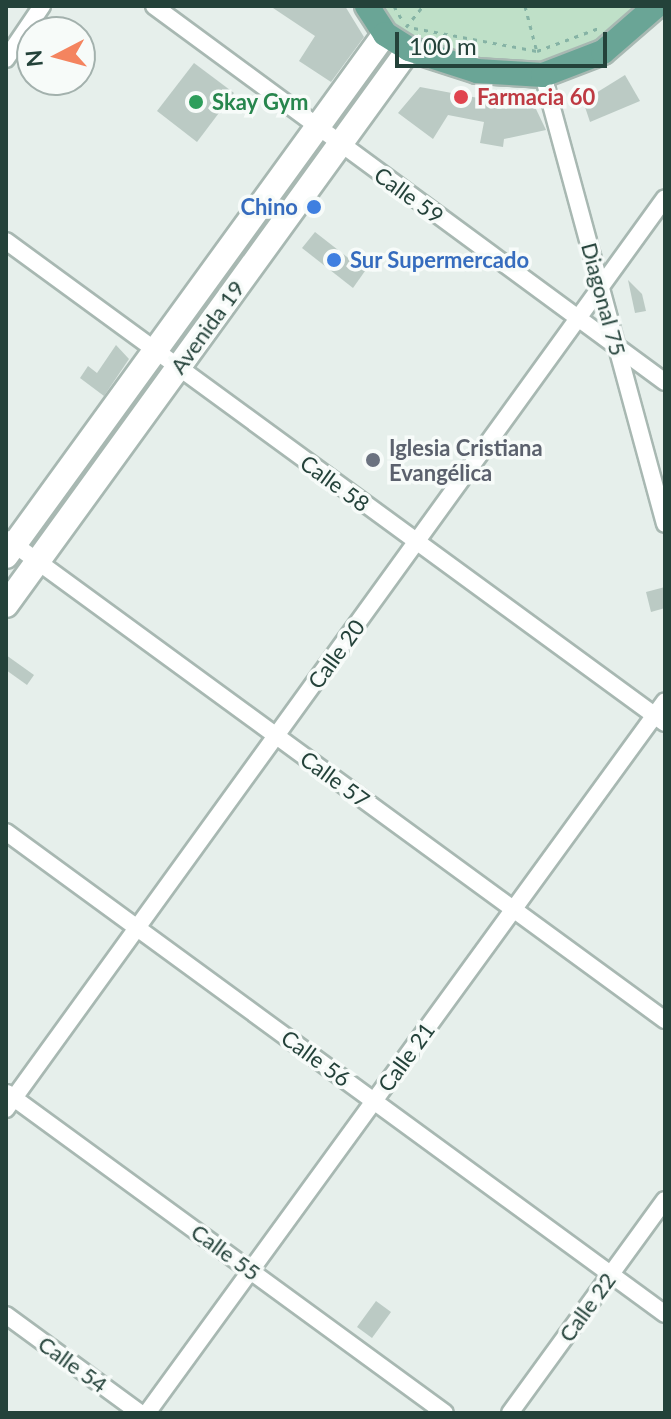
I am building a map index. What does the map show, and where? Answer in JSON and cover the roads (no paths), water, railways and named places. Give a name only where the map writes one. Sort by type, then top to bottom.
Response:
[{"type":"main road","points":[[367,6],[400,36],[477,71],[603,52],[658,12]]},
{"type":"main road","name":"Avenida 19","points":[[9,546],[317,128],[400,36]]},
{"type":"main road","name":"Avenida 19","points":[[6,605],[339,145],[400,36]]},
{"type":"street","points":[[6,59],[42,6]]},
{"type":"street","name":"Calle 59","points":[[154,6],[665,382]]},
{"type":"street","name":"Diagonal 75","points":[[540,63],[665,524]]},
{"type":"street","name":"Calle 20","points":[[9,1099],[138,928],[665,198]]},
{"type":"street","name":"Calle 58","points":[[6,241],[660,720]]},
{"type":"street","name":"Calle 57","points":[[9,546],[38,561],[665,1020]]},
{"type":"street","name":"Calle 21","points":[[147,1413],[514,909],[660,720],[665,701]]},
{"type":"street","name":"Calle 56","points":[[6,832],[665,1314]]},
{"type":"street","name":"Calle 55","points":[[9,1099],[445,1413]]},
{"type":"street","name":"Calle 22","points":[[510,1413],[665,1200]]},
{"type":"street","name":"Calle 54","points":[[6,1315],[140,1413]]},
{"type":"place","name":"Farmacia 60","points":[[461,97]]},
{"type":"place","name":"Skay Gym","points":[[196,102]]},
{"type":"place","name":"Chino","points":[[314,207]]},
{"type":"place","name":"Sur Supermercado","points":[[334,260]]},
{"type":"place","name":"Iglesia Cristiana Evangélica","points":[[373,460]]}]
